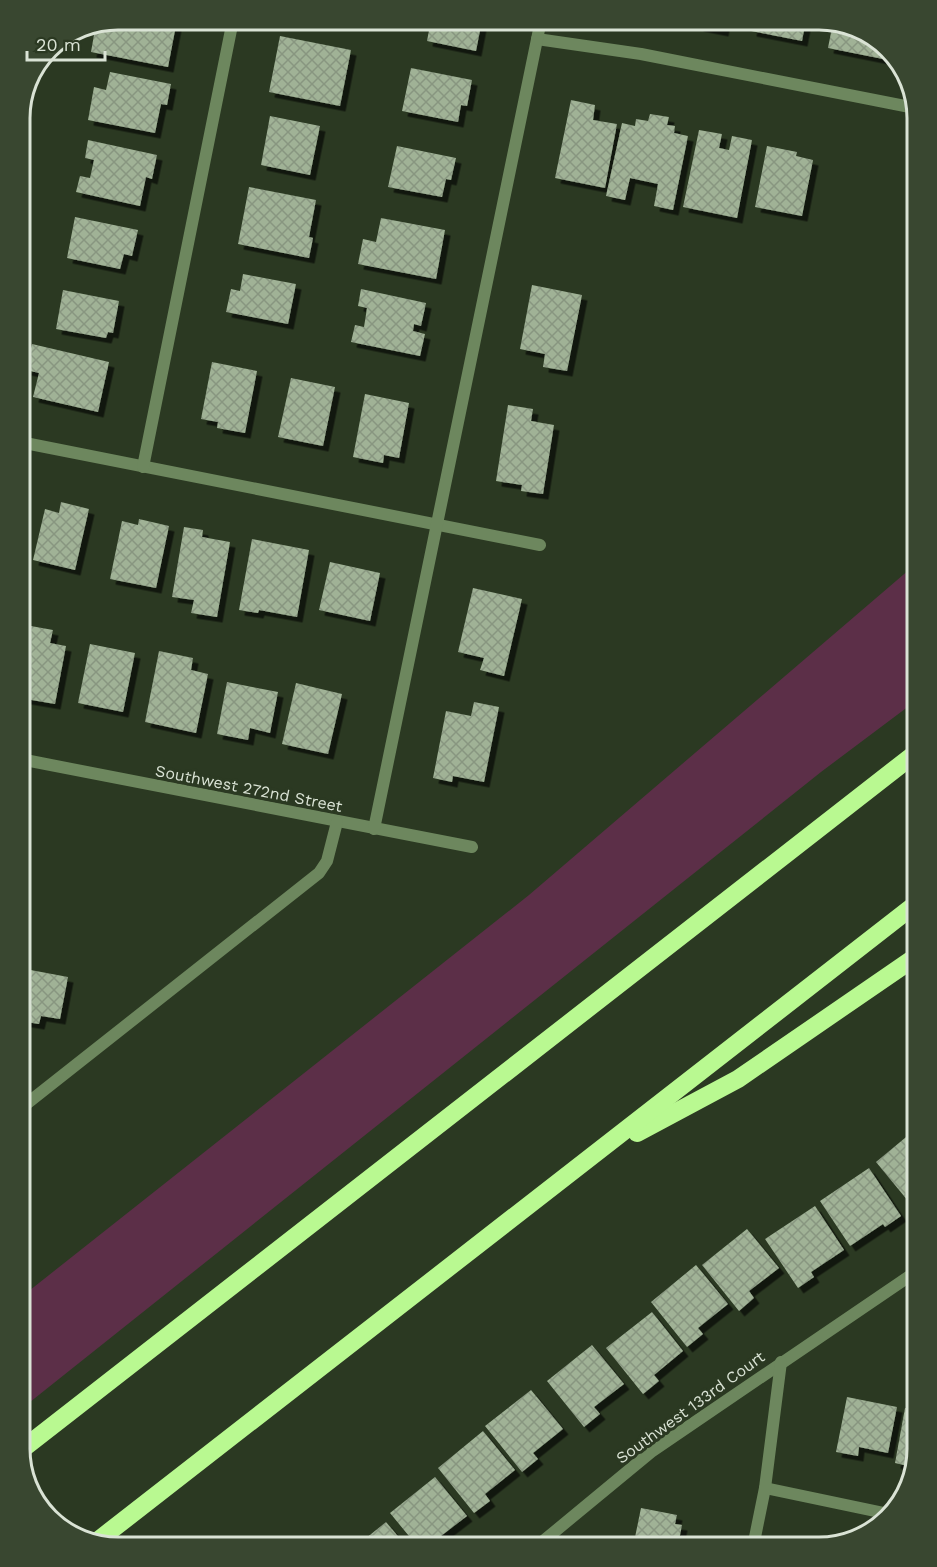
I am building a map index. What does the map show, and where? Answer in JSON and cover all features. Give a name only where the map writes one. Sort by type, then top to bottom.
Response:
[{"type":"highway","points":[[30,1444],[907,761]]},
{"type":"highway","points":[[104,1536],[907,912]]},
{"type":"highway","points":[[590,1158],[738,1078],[907,963]]},
{"type":"street","points":[[143,467],[231,30]]},
{"type":"street","points":[[374,829],[539,30]]},
{"type":"street","points":[[537,39],[641,54],[906,106]]},
{"type":"street","points":[[30,444],[540,545]]},
{"type":"street","name":"Southwest 272nd Street","points":[[30,761],[472,847]]},
{"type":"street","points":[[30,1101],[319,873],[327,861],[337,822]]},
{"type":"street","name":"Southwest 133rd Court","points":[[548,1537],[651,1452],[907,1278]]},
{"type":"street","points":[[755,1537],[765,1488],[781,1362]]},
{"type":"street","points":[[765,1488],[880,1512]]},
{"type":"shaded area","points":[[907,572],[907,708],[821,772],[30,1402],[30,1290],[529,895]]},
{"type":"building","points":[[118,30],[175,30],[168,67],[91,52],[94,34]]},
{"type":"building","points":[[429,30],[480,30],[476,51],[427,41]]},
{"type":"building","points":[[751,30],[804,30],[802,41]]},
{"type":"building","points":[[831,31],[836,32],[858,39],[884,59],[828,48]]},
{"type":"building","points":[[280,36],[351,50],[340,106],[269,92]]},
{"type":"building","points":[[411,68],[472,80],[467,106],[461,105],[458,122],[402,111]]},
{"type":"building","points":[[110,72],[171,84],[167,105],[161,104],[155,133],[88,120],[94,87],[106,90]]},
{"type":"building","points":[[571,100],[595,105],[593,120],[617,124],[605,188],[555,178]]},
{"type":"building","points":[[650,114],[669,117],[667,125],[675,126],[674,133],[688,136],[673,210],[654,206],[658,184],[630,178],[625,200],[606,196],[622,123],[635,126],[636,119],[648,121]]},
{"type":"building","points":[[270,116],[320,126],[310,175],[261,165]]},
{"type":"building","points":[[699,130],[722,134],[719,148],[729,150],[732,136],[752,140],[737,218],[683,207]]},
{"type":"building","points":[[88,140],[157,155],[152,179],[146,177],[140,206],[76,192],[80,176],[90,178],[94,160],[85,158]]},
{"type":"building","points":[[397,146],[456,158],[451,180],[446,179],[442,197],[388,187]]},
{"type":"building","points":[[767,146],[797,152],[796,156],[813,160],[802,216],[755,207]]},
{"type":"building","points":[[249,187],[316,200],[309,237],[313,238],[309,258],[238,244]]},
{"type":"building","points":[[75,217],[138,230],[132,256],[124,254],[120,269],[67,258]]},
{"type":"building","points":[[381,218],[445,230],[436,279],[358,264],[363,239],[376,242]]},
{"type":"building","points":[[243,274],[296,284],[288,324],[226,312],[231,289],[240,291]]},
{"type":"building","points":[[532,285],[582,295],[567,371],[543,367],[545,354],[520,349]]},
{"type":"building","points":[[361,289],[426,303],[421,326],[414,324],[413,331],[425,334],[420,356],[351,342],[355,325],[364,327],[367,308],[358,306]]},
{"type":"building","points":[[63,290],[119,301],[113,333],[108,332],[106,338],[56,329]]},
{"type":"building","points":[[32,344],[109,362],[98,412],[33,397],[39,373],[30,371]]},
{"type":"building","points":[[212,362],[257,371],[245,433],[217,428],[218,422],[201,419]]},
{"type":"building","points":[[291,378],[335,387],[323,446],[278,437]]},
{"type":"building","points":[[365,394],[409,403],[399,458],[384,455],[383,463],[353,457]]},
{"type":"building","points":[[508,405],[533,409],[531,421],[554,425],[543,494],[521,491],[522,485],[496,481]]},
{"type":"building","points":[[61,502],[89,509],[75,570],[33,560],[45,509],[59,513]]},
{"type":"building","points":[[139,519],[169,526],[156,588],[110,579],[122,521],[138,525]]},
{"type":"building","points":[[184,527],[203,530],[202,537],[230,542],[217,617],[191,613],[194,600],[172,597]]},
{"type":"building","points":[[252,539],[309,550],[297,617],[259,610],[258,613],[239,610]]},
{"type":"building","points":[[330,562],[380,573],[370,621],[319,610]]},
{"type":"building","points":[[473,588],[522,599],[504,676],[480,670],[484,658],[458,652]]},
{"type":"building","points":[[30,626],[53,630],[50,643],[66,646],[55,704],[30,700]]},
{"type":"building","points":[[90,644],[135,653],[123,712],[78,703]]},
{"type":"building","points":[[159,651],[193,658],[191,670],[208,674],[196,733],[145,722]]},
{"type":"building","points":[[227,682],[278,692],[270,733],[250,728],[248,740],[217,734]]},
{"type":"building","points":[[296,683],[342,694],[328,754],[282,744]]},
{"type":"building","points":[[474,702],[499,707],[484,782],[453,776],[452,782],[433,778],[446,711],[471,716]]},
{"type":"building","points":[[30,970],[68,977],[60,1019],[41,1016],[39,1024],[30,1023]]},
{"type":"building","points":[[907,1136],[907,1200],[876,1162]]},
{"type":"building","points":[[869,1168],[901,1216],[885,1227],[883,1224],[850,1246],[820,1201]]},
{"type":"building","points":[[815,1206],[844,1250],[811,1272],[814,1277],[798,1288],[765,1239]]},
{"type":"building","points":[[747,1229],[779,1268],[749,1291],[754,1298],[739,1311],[702,1265]]},
{"type":"building","points":[[696,1265],[728,1304],[698,1328],[703,1334],[687,1347],[651,1302]]},
{"type":"building","points":[[652,1312],[683,1351],[654,1375],[659,1381],[643,1394],[606,1348]]},
{"type":"building","points":[[592,1345],[624,1384],[594,1407],[600,1414],[584,1427],[547,1381]]},
{"type":"building","points":[[531,1390],[563,1429],[533,1453],[538,1459],[522,1472],[485,1426]]},
{"type":"building","points":[[847,1397],[897,1407],[888,1453],[859,1447],[858,1456],[836,1452]]},
{"type":"building","points":[[905,1408],[907,1408],[905,1465],[895,1463]]},
{"type":"building","points":[[483,1431],[515,1470],[485,1494],[490,1501],[474,1513],[438,1468]]},
{"type":"building","points":[[435,1477],[467,1516],[440,1537],[410,1537],[390,1513]]},
{"type":"building","points":[[641,1508],[677,1515],[675,1524],[682,1525],[680,1537],[635,1537]]},
{"type":"building","points":[[386,1522],[399,1537],[367,1537]]}]
